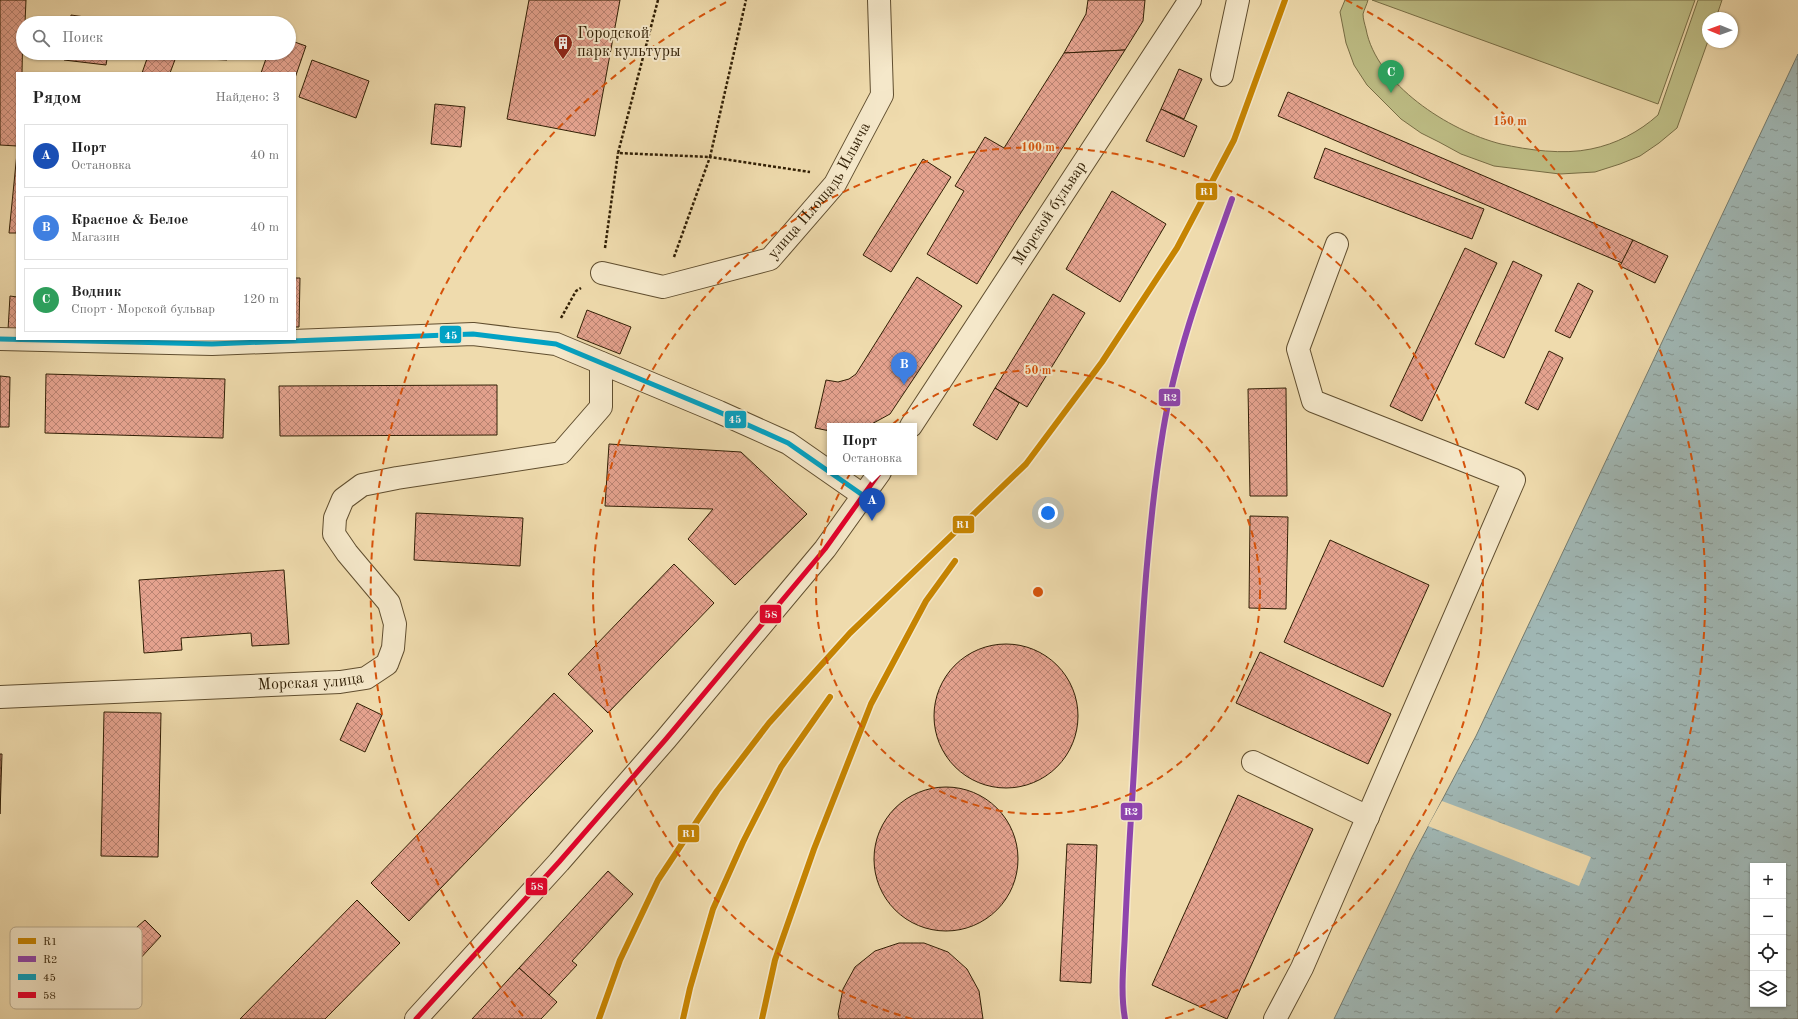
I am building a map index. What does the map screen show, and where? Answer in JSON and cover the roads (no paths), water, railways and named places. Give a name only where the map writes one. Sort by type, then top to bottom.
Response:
[{"type":"street","name":"улица Площадь Ильича","points":[[602,273],[663,287],[770,259],[835,184],[882,95],[879,0]]},
{"type":"street","name":"Морской бульвар","points":[[913,423],[1190,0]]},
{"type":"street","points":[[1222,75],[1238,0]]},
{"type":"street","points":[[1275,1019],[1302,968],[1514,480],[1313,401],[1298,350],[1337,244]]},
{"type":"street","points":[[42,340],[212,344],[473,334],[556,344],[719,412],[788,443],[827,470]]},
{"type":"street","points":[[0,339],[16,339]]},
{"type":"street","name":"Морская улица","points":[[0,697],[332,682],[366,678],[387,664],[393,648],[395,624],[389,603],[334,534],[335,518],[343,499],[362,485],[397,478],[561,453],[601,408],[601,363]]},
{"type":"street","points":[[834,475],[864,496]]},
{"type":"street","points":[[416,1019],[559,862],[661,744],[825,548],[878,475]]},
{"type":"street","points":[[1253,762],[1368,817]]},
{"type":"water","points":[[1798,54],[1798,1019],[1334,1019],[1412,857],[1476,736]]},
{"type":"place","name":"Городской парк культуры","points":[[563,60]]},
{"type":"place","name":"Водник","points":[[1391,93]]},
{"type":"place","name":"Красное & Белое","points":[[904,385]]},
{"type":"place","name":"Порт","points":[[872,521]]}]
